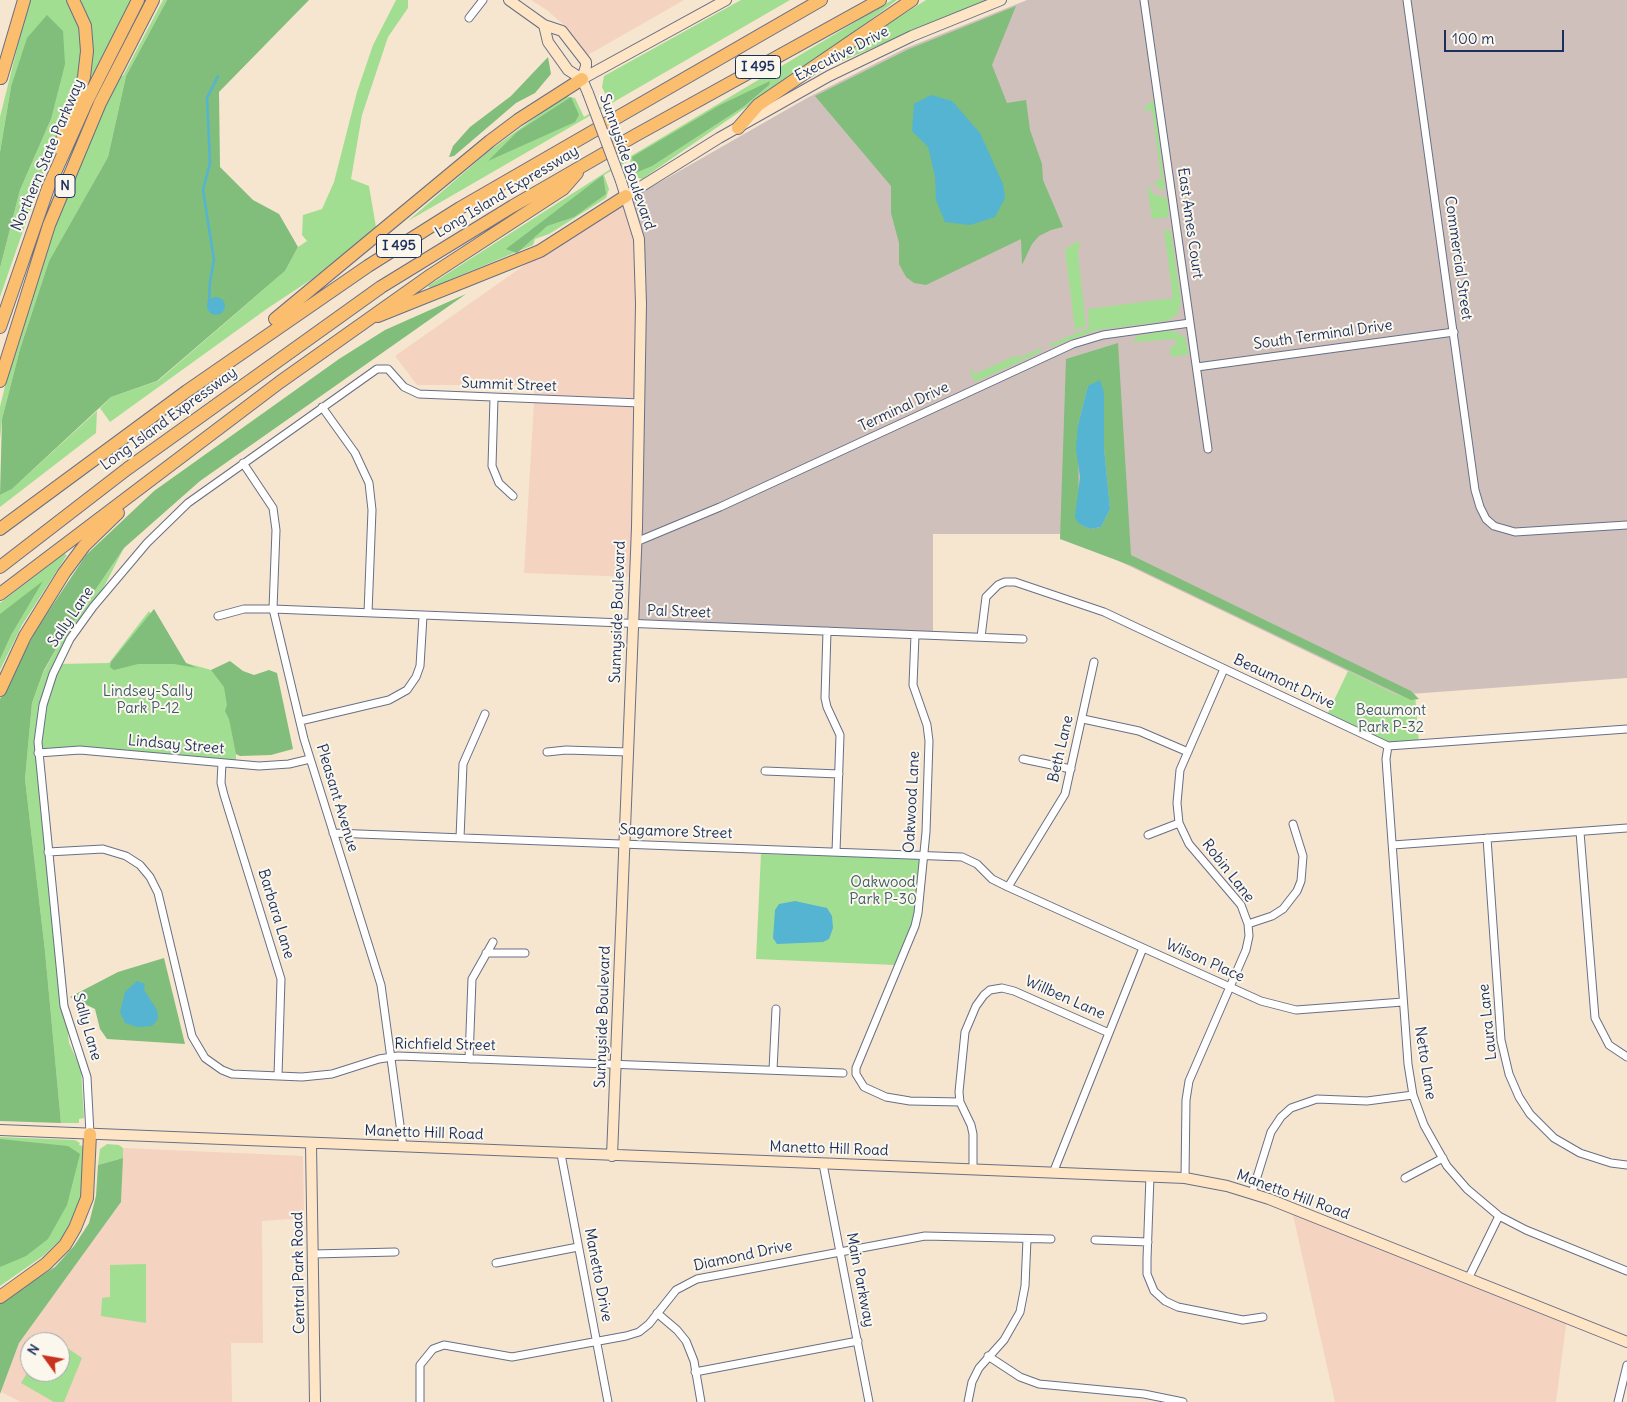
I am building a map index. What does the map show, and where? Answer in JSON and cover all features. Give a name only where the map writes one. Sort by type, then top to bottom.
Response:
[{"type":"highway","points":[[0,81],[24,0]]},
{"type":"highway","points":[[48,188],[64,131],[84,77],[87,51],[85,26],[73,0]]},
{"type":"highway","name":"Northern State Parkway","points":[[0,327],[48,188],[87,101],[138,0]]},
{"type":"highway","name":"Northern State Parkway","points":[[0,381],[49,225],[100,104],[153,0]]},
{"type":"highway","name":"Long Island Expressway","points":[[0,529],[187,391],[368,266],[460,208],[821,0]]},
{"type":"highway","name":"Long Island Expressway","points":[[0,567],[127,469],[381,287],[584,165],[880,0]]},
{"type":"highway","points":[[738,128],[758,105],[912,0]]},
{"type":"highway","points":[[187,391],[374,239],[490,141],[518,120],[582,79]]},
{"type":"highway","points":[[0,594],[280,382],[366,320],[563,188],[584,165]]},
{"type":"highway","points":[[366,320],[393,312],[540,251],[626,196]]},
{"type":"highway","points":[[0,690],[25,636],[50,595],[84,546],[108,521],[189,452]]},
{"type":"highway","points":[[0,1297],[57,1254],[75,1228],[87,1198],[90,1134]]},
{"type":"highway","points":[[0,1290],[17,1284]]},
{"type":"main road","points":[[0,81],[18,0]]},
{"type":"main road","name":"Sunnyside Boulevard","points":[[509,0],[544,25],[561,29],[586,62],[582,79]]},
{"type":"main road","points":[[582,79],[726,0]]},
{"type":"main road","name":"Executive Drive","points":[[626,196],[738,128],[829,76],[912,36],[1001,0]]},
{"type":"main road","name":"Sunnyside Boulevard","points":[[544,25],[548,42],[568,70],[582,79],[588,93],[626,196],[639,239],[641,266],[636,542],[612,1156]]},
{"type":"main road","name":"Manetto Hill Road","points":[[0,1130],[403,1148],[1185,1178],[1220,1184],[1252,1193],[1627,1342]]},
{"type":"main road","name":"Central Park Road","points":[[311,1144],[315,1402]]},
{"type":"street","points":[[469,18],[483,0]]},
{"type":"street","name":"East Ames Court","points":[[1144,0],[1208,449]]},
{"type":"street","name":"Commercial Street","points":[[1407,0],[1475,490],[1486,519],[1501,529],[1515,532],[1627,525]]},
{"type":"street","name":"Terminal Drive","points":[[636,542],[720,507],[1073,344],[1103,335],[1190,323]]},
{"type":"street","name":"South Terminal Drive","points":[[1197,367],[1454,332]]},
{"type":"street","name":"Sally Lane","points":[[90,1134],[87,1077],[64,1006],[38,753],[39,724],[48,690],[58,663],[81,624],[112,582],[165,525],[188,504],[243,462],[369,373],[377,369],[388,369]]},
{"type":"street","name":"Summit Street","points":[[388,369],[404,387],[419,394],[640,403]]},
{"type":"street","points":[[494,398],[492,466],[498,483],[513,496]]},
{"type":"street","points":[[322,407],[355,452],[369,484],[372,510],[368,613]]},
{"type":"street","name":"Pleasant Avenue","points":[[243,462],[270,499],[275,517],[274,609],[310,759],[381,985],[403,1148]]},
{"type":"street","name":"Beaumont Drive","points":[[981,637],[986,597],[998,585],[1005,582],[1015,582],[1104,612],[1388,746],[1627,729]]},
{"type":"street","name":"Pal Street","points":[[218,616],[244,609],[274,609],[1023,639]]},
{"type":"street","points":[[300,721],[389,700],[407,690],[416,677],[420,666],[423,616]]},
{"type":"street","points":[[827,631],[825,698],[827,707],[840,735],[836,852]]},
{"type":"street","name":"Oakwood Lane","points":[[915,635],[914,684],[917,700],[927,725],[929,741],[923,856],[915,926],[856,1068],[858,1080],[874,1094],[910,1101],[960,1102]]},
{"type":"street","name":"Beth Lane","points":[[1008,887],[1065,794],[1094,662]]},
{"type":"street","name":"Robin Lane","points":[[1185,1178],[1188,1080],[1246,950],[1248,924],[1241,905],[1189,844],[1179,823],[1176,791],[1180,770],[1224,669]]},
{"type":"street","points":[[460,838],[463,764],[485,714]]},
{"type":"street","points":[[1082,719],[1139,731],[1188,752]]},
{"type":"street","name":"Netto Lane","points":[[1388,746],[1386,759],[1408,1064],[1413,1095],[1424,1125],[1443,1158],[1467,1189],[1500,1216],[1526,1230],[1627,1271]]},
{"type":"street","name":"Lindsay Street","points":[[38,753],[80,750],[277,766],[310,759]]},
{"type":"street","points":[[547,752],[566,750],[628,752]]},
{"type":"street","points":[[1023,759],[1071,769]]},
{"type":"street","name":"Barbara Lane","points":[[222,763],[221,784],[224,795],[278,963],[280,979],[278,1076]]},
{"type":"street","points":[[765,771],[839,774]]},
{"type":"street","points":[[1148,835],[1179,823]]},
{"type":"street","points":[[1248,924],[1283,910],[1297,891],[1302,873],[1303,856],[1293,824]]},
{"type":"street","points":[[1393,845],[1627,828]]},
{"type":"street","points":[[1580,832],[1594,1018],[1609,1045],[1627,1057]]},
{"type":"street","name":"Sagamore Street","points":[[333,833],[836,852],[970,859],[992,879],[1008,887]]},
{"type":"street","name":"Laura Lane","points":[[1487,838],[1501,1040],[1509,1074],[1519,1097],[1530,1114],[1554,1138],[1580,1153],[1611,1164],[1627,1165]]},
{"type":"street","name":"Richfield Street","points":[[48,852],[103,849],[121,853],[140,865],[150,877],[158,893],[192,1036],[198,1050],[212,1064],[232,1074],[302,1077],[332,1074],[390,1057],[843,1073]]},
{"type":"street","name":"Wilson Place","points":[[1008,887],[1261,1001],[1296,1010],[1403,1002]]},
{"type":"street","points":[[469,1059],[472,979],[493,942]]},
{"type":"street","points":[[1053,1172],[1143,948]]},
{"type":"street","points":[[486,953],[525,953]]},
{"type":"street","name":"Willben Lane","points":[[973,1170],[971,1125],[960,1102],[961,1052],[964,1032],[976,1006],[990,990],[1002,988],[1014,990],[1109,1034]]},
{"type":"street","points":[[773,1070],[776,1009]]},
{"type":"street","points":[[1252,1193],[1271,1132],[1281,1117],[1291,1108],[1317,1099],[1367,1101],[1413,1095]]},
{"type":"street","name":"Manetto Drive","points":[[561,1154],[608,1402]]},
{"type":"street","points":[[1406,1178],[1443,1158]]},
{"type":"street","name":"Main Parkway","points":[[823,1164],[870,1402]]},
{"type":"street","points":[[1150,1176],[1147,1274],[1150,1284],[1165,1302],[1178,1307],[1243,1320],[1263,1317]]},
{"type":"street","points":[[1468,1280],[1500,1216]]},
{"type":"street","name":"Diamond Drive","points":[[420,1402],[420,1365],[433,1349],[444,1345],[512,1357],[639,1332],[649,1324],[676,1290],[696,1279],[925,1236],[1051,1239]]},
{"type":"street","points":[[968,1402],[972,1382],[988,1356],[1004,1340],[1020,1312],[1025,1286],[1027,1239]]},
{"type":"street","points":[[1095,1240],[1148,1242]]},
{"type":"street","points":[[496,1263],[578,1247]]},
{"type":"street","points":[[314,1254],[395,1252]]},
{"type":"street","points":[[657,1313],[681,1335],[694,1361],[701,1402]]},
{"type":"street","points":[[695,1372],[858,1341]]},
{"type":"street","points":[[988,1356],[1020,1377],[1039,1384],[1144,1394],[1183,1402]]},
{"type":"street","points":[[1618,1402],[1627,1365]]},
{"type":"shaded area","points":[[531,0],[684,0],[588,55],[566,27],[547,10]]},
{"type":"shaded area","points":[[1027,0],[1627,0],[1627,678],[1397,695],[1063,534],[933,534],[933,636],[632,625],[642,305],[629,197],[655,185],[807,98],[906,48]]},
{"type":"shaded area","points":[[629,197],[640,241],[634,577],[524,573],[535,385],[417,385],[395,356],[539,255]]},
{"type":"shaded area","points":[[123,1148],[303,1156],[304,1218],[262,1221],[263,1343],[231,1343],[232,1402],[21,1402],[1,1392],[20,1342],[20,1382],[70,1382],[70,1332],[27,1332],[121,1202]]},
{"type":"shaded area","points":[[1291,1206],[1567,1318],[1556,1402],[1335,1402]]},
{"type":"green space","points":[[29,0],[70,0],[80,21],[82,51],[77,86],[64,125],[40,182],[0,297],[0,268],[20,190],[51,119],[11,87],[0,152],[0,117]]},
{"type":"green space","points":[[76,0],[131,0],[95,72],[85,83]]},
{"type":"green space","points":[[163,0],[167,0],[126,76],[108,157],[49,261],[20,349],[2,419],[0,439],[0,407],[6,382],[50,235],[118,76],[123,76]]},
{"type":"green space","points":[[167,0],[309,0],[219,92],[220,167],[253,200],[279,214],[298,247],[285,271],[157,381],[111,397],[12,489],[0,495],[2,419],[20,349],[49,261],[108,157],[126,76]]},
{"type":"green space","points":[[396,0],[408,0],[408,8],[388,37],[362,115],[351,179],[369,186],[376,227],[312,279],[268,308],[110,422],[100,408],[111,397],[158,381],[285,271],[298,247],[307,241],[302,235],[303,215],[322,209],[334,182],[357,92],[373,45]]},
{"type":"green space","points":[[741,0],[790,0],[408,221],[489,151],[565,96],[575,98],[584,117],[609,102],[602,87],[604,76]]},
{"type":"green space","points":[[892,0],[897,0],[828,51],[642,179],[636,177],[630,160],[604,175],[609,189],[606,198],[549,234],[535,239],[533,245],[430,288],[428,286],[631,156]]},
{"type":"green space","points":[[926,0],[986,0],[835,64],[858,43]]},
{"type":"green space","points":[[1016,6],[992,65],[1007,103],[1026,100],[1030,130],[1042,164],[1043,180],[1063,227],[1039,236],[1032,244],[1022,265],[1021,239],[926,285],[914,283],[906,277],[899,264],[899,243],[891,213],[891,186],[815,96],[909,49]]},
{"type":"green space","points":[[47,15],[63,31],[65,64],[51,119],[20,190],[0,268],[0,152],[11,87],[27,38]]},
{"type":"green space","points":[[548,57],[551,74],[535,93],[516,103],[454,156],[449,157],[453,146],[470,127],[511,96]]},
{"type":"green space","points":[[770,81],[769,85],[743,107],[652,166],[635,173],[632,157],[720,105]]},
{"type":"green space","points":[[571,97],[579,115],[575,122],[488,161],[517,132]]},
{"type":"green space","points":[[1152,101],[1154,102],[1165,190],[1159,189],[1154,182],[1161,179],[1152,110],[1146,111],[1144,108]]},
{"type":"green space","points":[[603,175],[606,194],[574,217],[547,226],[517,253],[506,249]]},
{"type":"green space","points":[[1147,184],[1153,194],[1167,198],[1169,217],[1152,219]]},
{"type":"green space","points":[[1164,230],[1171,231],[1181,302],[1177,315],[1167,321],[1097,330],[1051,347],[1048,345],[1089,328],[1088,309],[1173,298]]},
{"type":"green space","points":[[1080,240],[1078,254],[1086,326],[1075,330],[1065,249]]},
{"type":"green space","points":[[466,294],[200,481],[124,548],[61,640],[44,670],[32,703],[25,779],[45,951],[61,1123],[0,1121],[0,699],[36,630],[86,555],[154,491],[339,359],[385,330]]},
{"type":"green space","points":[[1171,330],[1185,337],[1189,354],[1171,357],[1170,347],[1176,346],[1175,339],[1133,342],[1137,336]]},
{"type":"green space","points":[[1118,343],[1131,555],[1411,691],[1419,699],[1411,700],[1132,566],[1060,539],[1066,359]],"holes":[[[1088,386],[1104,393],[1104,448],[1110,509],[1101,527],[1090,529],[1079,524],[1078,425]]]},
{"type":"green space","points":[[1041,348],[1041,352],[975,382],[970,371],[972,369],[975,374],[1017,355],[1017,359]]},
{"type":"green space","points":[[97,411],[96,433],[0,507],[0,495],[12,489]]},
{"type":"green space","name":"Lindsey-Sally Park P-12","points":[[124,548],[92,610],[70,641],[58,664],[109,663],[149,611],[186,663],[211,670],[236,671],[236,764],[79,749],[40,752],[69,1043],[81,1069],[84,1118],[79,1119],[79,1123],[61,1123],[45,951],[25,779],[32,703],[44,671],[61,640]]},
{"type":"green space","points":[[64,554],[67,555],[22,625],[0,670],[0,603]]},
{"type":"green space","points":[[43,581],[11,635],[0,659],[0,614]]},
{"type":"green space","points":[[154,609],[186,663],[197,668],[174,664],[138,664],[114,670],[110,667],[111,662]]},
{"type":"green space","points":[[230,661],[243,671],[254,675],[269,670],[277,673],[293,749],[271,755],[240,756],[236,754],[229,719],[225,711],[227,705],[224,687],[211,670]]},
{"type":"green space","name":"Beaumont Park P-32","points":[[1348,671],[1397,695],[1415,694],[1419,744],[1388,746],[1326,717]]},
{"type":"green space","name":"Oakwood Park P-30","points":[[761,854],[920,858],[913,926],[894,965],[756,959]]},
{"type":"green space","points":[[164,958],[185,1044],[107,1039],[100,1029],[95,1009],[70,997],[118,972]]},
{"type":"green space","points":[[0,1137],[75,1140],[80,1143],[79,1145],[83,1146],[84,1174],[80,1199],[71,1222],[61,1239],[43,1256],[0,1286]]},
{"type":"green space","points":[[0,1139],[68,1146],[80,1154],[67,1205],[48,1239],[26,1256],[0,1267]]},
{"type":"green space","points":[[107,1144],[119,1145],[123,1148],[123,1158],[98,1165],[100,1149]]},
{"type":"green space","points":[[123,1158],[121,1202],[27,1332],[20,1332],[20,1342],[0,1394],[0,1302],[55,1267],[74,1246],[89,1223],[96,1196],[98,1165]]},
{"type":"green space","points":[[146,1264],[146,1323],[101,1316],[102,1298],[110,1297],[110,1265]]},
{"type":"green space","points":[[70,1350],[82,1358],[64,1402],[54,1402],[21,1383],[70,1382]]},
{"type":"water","points":[[931,95],[952,101],[980,133],[1003,184],[1005,198],[995,217],[970,225],[945,222],[936,200],[935,176],[928,147],[912,131],[914,104]]},
{"type":"water","points":[[216,297],[222,300],[225,306],[222,312],[216,315],[210,312],[207,306],[210,300]]},
{"type":"water","points":[[1100,380],[1104,393],[1104,448],[1110,509],[1101,527],[1090,529],[1079,524],[1075,517],[1080,477],[1076,449],[1078,425],[1088,386]]},
{"type":"water","points":[[795,901],[827,908],[832,916],[833,928],[829,939],[823,942],[777,944],[773,938],[775,910],[779,904]]},
{"type":"water","points":[[137,981],[145,984],[144,990],[157,1010],[158,1019],[152,1026],[137,1027],[125,1023],[120,1012],[125,992]]},
{"type":"waterway","points":[[209,302],[214,260],[203,190],[210,163],[207,98],[218,76]]}]
